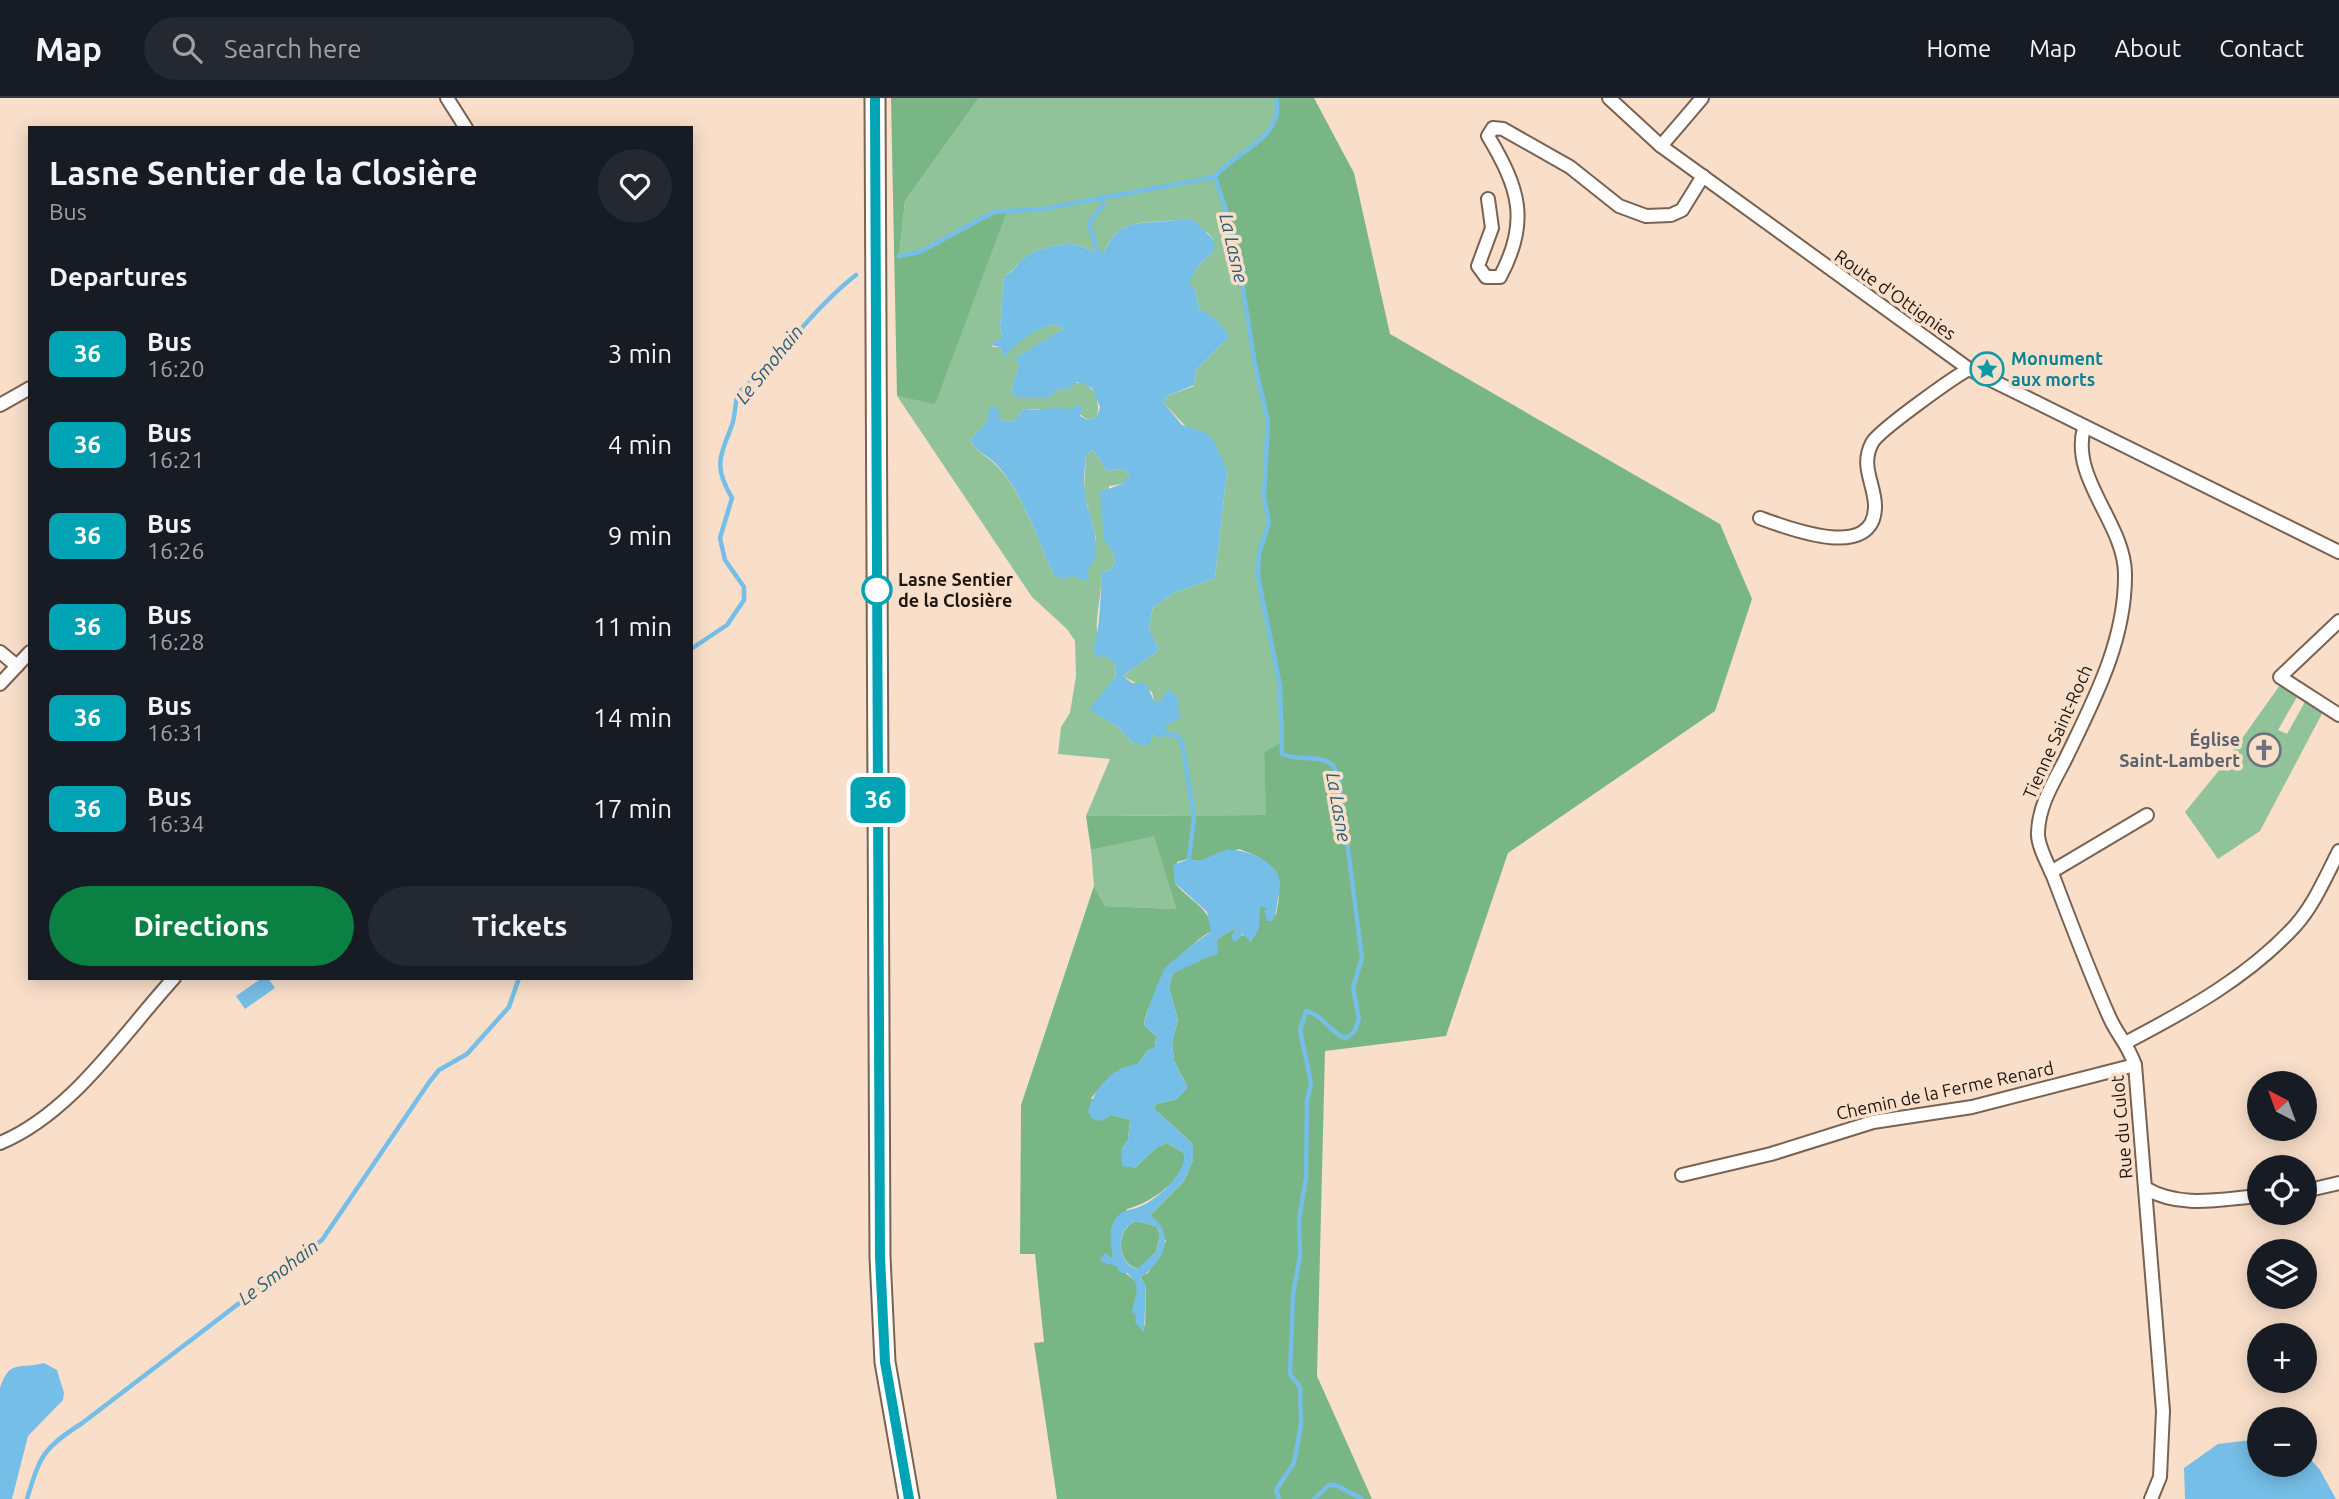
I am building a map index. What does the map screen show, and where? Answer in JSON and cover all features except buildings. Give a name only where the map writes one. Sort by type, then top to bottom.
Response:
[{"type":"street","points":[[447,98],[465,126]]},
{"type":"street","points":[[875,98],[880,1257],[885,1362],[909,1499]]},
{"type":"street","name":"Route d'Ottignies","points":[[1609,98],[1661,146],[1969,369],[2339,552]]},
{"type":"street","points":[[1661,146],[1702,98]]},
{"type":"street","points":[[1488,199],[1492,228],[1478,265],[1486,276],[1500,277],[1515,250],[1517,205],[1511,174],[1488,136],[1493,128],[1503,129],[1570,167],[1619,206],[1646,216],[1671,215],[1682,210],[1703,176]]},
{"type":"street","points":[[1760,518],[1795,531],[1852,538],[1863,533],[1870,528],[1875,506],[1866,464],[1873,440],[1969,369]]},
{"type":"street","points":[[0,405],[28,389]]},
{"type":"street","name":"Tienne Saint-Roch","points":[[2084,428],[2080,443],[2087,472],[2118,539],[2125,571],[2117,643],[2095,696],[2042,805],[2037,834],[2112,1024],[2127,1042]]},
{"type":"street","points":[[2339,621],[2280,677],[2339,715]]},
{"type":"street","points":[[0,652],[17,666]]},
{"type":"street","points":[[0,684],[28,654]]},
{"type":"street","points":[[2052,872],[2147,815]]},
{"type":"street","points":[[2127,1042],[2205,1001],[2249,968],[2295,925],[2339,852]]},
{"type":"street","points":[[0,1143],[39,1120],[77,1086],[172,980]]},
{"type":"street","name":"Rue du Culot","points":[[2127,1042],[2135,1065],[2163,1411],[2160,1477],[2151,1499]]},
{"type":"street","name":"Chemin de la Ferme Renard","points":[[1682,1175],[1771,1154],[1873,1122],[1972,1107],[2135,1065]]},
{"type":"street","points":[[2317,1188],[2339,1183]]},
{"type":"street","points":[[2145,1188],[2170,1200],[2185,1202],[2247,1197]]},
{"type":"green space","points":[[891,98],[979,98],[905,201],[899,256],[920,252],[994,212],[1007,211],[935,404],[897,396]]},
{"type":"green space","points":[[979,98],[1276,98],[1277,112],[1266,134],[1215,177],[1235,238],[1255,365],[1268,421],[1264,497],[1269,523],[1259,553],[1258,577],[1280,686],[1284,731],[1280,743],[1264,753],[1267,815],[1086,816],[1110,759],[1058,754],[1061,727],[1070,713],[1076,676],[1075,641],[1067,629],[1032,597],[897,396],[935,403],[994,212],[920,252],[899,256],[905,201]],"holes":[[[1175,220],[1208,233],[1214,240],[1214,251],[1199,265],[1188,282],[1196,292],[1199,310],[1228,338],[1196,370],[1194,386],[1167,396],[1164,403],[1227,471],[1215,578],[1174,593],[1153,607],[1149,628],[1159,650],[1123,676],[1152,692],[1154,701],[1161,702],[1153,735],[1149,739],[1133,743],[1118,727],[1090,710],[1116,676],[1114,662],[1099,644],[1097,633],[1101,572],[1109,571],[1115,563],[1112,550],[1104,539],[1109,486],[1122,484],[1131,476],[1122,469],[1107,471],[1093,450],[1086,455],[1084,492],[1096,538],[1088,570],[1053,574],[1029,518],[1007,478],[970,440],[987,422],[998,417],[999,420],[1013,422],[1024,409],[1072,409],[1088,420],[1097,417],[1098,404],[1094,392],[1080,383],[1073,383],[1068,389],[1011,392],[1019,365],[1016,358],[1063,329],[1055,324],[1033,332],[1014,345],[1004,357],[1000,347],[991,345],[1003,336],[1000,328],[1004,276],[1029,254],[1041,249],[1073,244],[1104,252],[1110,240],[1124,227]]]},
{"type":"green space","points":[[1276,98],[1314,98],[1354,173],[1390,334],[1720,524],[1752,599],[1715,711],[1508,853],[1446,1036],[1325,1051],[1317,1376],[1372,1499],[1057,1499],[1034,1343],[1044,1342],[1035,1254],[1020,1254],[1021,1105],[1094,886],[1105,906],[1176,909],[1154,836],[1091,850],[1086,816],[1266,815],[1264,752],[1280,743],[1284,731],[1280,686],[1258,577],[1259,553],[1269,523],[1264,497],[1268,421],[1255,365],[1235,238],[1215,177],[1266,134],[1277,112]],"holes":[[[1239,849],[1270,865],[1275,872],[1279,890],[1276,915],[1266,907],[1260,907],[1251,942],[1247,936],[1233,934],[1237,927],[1217,939],[1217,950],[1173,973],[1169,987],[1178,1020],[1172,1042],[1174,1061],[1186,1084],[1177,1099],[1156,1104],[1154,1109],[1193,1144],[1193,1160],[1184,1181],[1150,1215],[1166,1241],[1148,1273],[1140,1277],[1146,1286],[1145,1327],[1135,1299],[1139,1289],[1133,1279],[1115,1262],[1113,1247],[1127,1209],[1145,1202],[1174,1181],[1184,1162],[1184,1153],[1167,1143],[1157,1147],[1135,1168],[1121,1150],[1128,1140],[1130,1120],[1112,1115],[1091,1098],[1114,1073],[1138,1064],[1147,1051],[1155,1047],[1156,1036],[1144,1025],[1152,1001],[1180,959],[1202,937],[1211,932],[1205,911],[1175,883],[1177,862],[1188,859],[1199,861]]]},
{"type":"green space","points":[[2280,685],[2297,697],[2278,730],[2287,734],[2306,700],[2324,710],[2260,831],[2218,859],[2185,812],[2221,768]]},
{"type":"green space","points":[[1154,835],[1176,909],[1105,906],[1094,886],[1091,850]]},
{"type":"green space","points":[[1136,1221],[1156,1226],[1160,1235],[1156,1252],[1138,1269],[1125,1260],[1121,1246],[1124,1231]]},
{"type":"water","points":[[1193,220],[1214,240],[1214,251],[1199,265],[1189,282],[1196,292],[1199,310],[1217,321],[1228,338],[1196,370],[1194,385],[1167,396],[1164,403],[1182,425],[1206,433],[1214,441],[1227,471],[1215,578],[1174,593],[1153,607],[1149,628],[1159,650],[1123,676],[1132,683],[1146,683],[1154,701],[1161,701],[1168,689],[1178,697],[1179,719],[1167,725],[1162,738],[1152,735],[1149,746],[1133,743],[1118,727],[1089,710],[1116,676],[1114,662],[1104,656],[1096,657],[1093,650],[1098,624],[1101,572],[1109,571],[1115,563],[1112,550],[1104,540],[1100,492],[1122,484],[1130,475],[1122,469],[1107,471],[1093,450],[1086,455],[1084,490],[1095,534],[1096,553],[1088,570],[1089,578],[1085,581],[1073,576],[1061,579],[1053,574],[1015,490],[998,466],[970,440],[987,422],[990,407],[998,408],[1000,420],[1013,422],[1024,409],[1072,409],[1077,405],[1082,407],[1080,416],[1088,420],[1097,417],[1100,407],[1092,388],[1077,382],[1068,389],[1057,390],[1050,397],[1017,397],[1011,391],[1019,365],[1015,358],[1063,329],[1055,324],[1040,329],[1020,341],[1004,357],[1000,347],[990,345],[1003,336],[1000,328],[1004,276],[1029,254],[1041,249],[1072,244],[1104,252],[1111,240],[1125,227]]},
{"type":"water","points":[[1228,849],[1257,856],[1266,861],[1278,875],[1279,894],[1272,921],[1267,921],[1264,911],[1267,908],[1260,907],[1259,929],[1251,942],[1242,934],[1236,942],[1233,941],[1231,937],[1237,927],[1217,939],[1218,953],[1173,973],[1169,987],[1178,1020],[1172,1042],[1174,1061],[1188,1088],[1177,1099],[1156,1104],[1154,1109],[1193,1144],[1193,1160],[1184,1181],[1150,1215],[1163,1230],[1165,1239],[1156,1264],[1140,1278],[1146,1285],[1144,1333],[1135,1322],[1136,1317],[1132,1312],[1137,1291],[1135,1282],[1127,1273],[1121,1273],[1116,1266],[1104,1263],[1100,1258],[1106,1253],[1113,1259],[1111,1233],[1117,1217],[1122,1212],[1147,1203],[1162,1192],[1176,1177],[1184,1160],[1184,1153],[1167,1143],[1157,1147],[1135,1168],[1122,1166],[1121,1150],[1128,1140],[1130,1120],[1112,1115],[1102,1121],[1093,1119],[1088,1112],[1095,1095],[1106,1080],[1129,1065],[1138,1064],[1147,1051],[1155,1047],[1156,1036],[1144,1025],[1163,973],[1173,961],[1211,932],[1207,912],[1175,883],[1173,865],[1189,859],[1199,861]],"holes":[[[1136,1221],[1156,1226],[1160,1235],[1156,1252],[1137,1269],[1130,1266],[1122,1253],[1124,1231]]]},
{"type":"water","points":[[259,980],[269,980],[275,988],[245,1009],[236,996]]},
{"type":"water","points":[[44,1363],[57,1370],[64,1393],[63,1400],[28,1436],[12,1499],[0,1499],[0,1388],[12,1369]]},
{"type":"water","points":[[2247,1440],[2247,1477],[2317,1477],[2317,1467],[2336,1499],[2185,1499],[2184,1468],[2218,1444]]},
{"type":"waterway","name":"La Lasne","points":[[1276,98],[1277,112],[1266,134],[1215,177],[1235,238],[1255,365],[1268,421],[1264,497],[1269,523],[1259,553],[1258,577],[1280,686],[1282,754],[1326,761],[1333,765],[1339,780],[1362,958],[1353,987],[1359,1019],[1354,1032],[1346,1038],[1340,1036],[1317,1016],[1306,1011],[1300,1030],[1311,1083],[1307,1101],[1306,1178],[1299,1220],[1300,1256],[1293,1295],[1290,1374],[1300,1387],[1301,1425],[1294,1463],[1276,1490],[1279,1499]]},
{"type":"waterway","name":"Le Smohain","points":[[899,256],[920,252],[994,212],[1043,209],[1215,177]]},
{"type":"waterway","points":[[1098,253],[1089,223],[1103,205],[1102,196]]},
{"type":"waterway","name":"Le Smohain","points":[[693,648],[727,625],[744,600],[744,587],[725,560],[720,538],[732,498],[722,478],[720,462],[739,392],[769,364],[825,303],[856,275]]},
{"type":"waterway","points":[[1163,734],[1176,735],[1182,742],[1194,817],[1189,858]]},
{"type":"waterway","name":"Le Smohain","points":[[27,1499],[40,1463],[58,1440],[322,1240],[430,1081],[439,1070],[467,1054],[509,1007],[518,980]]},
{"type":"waterway","name":"La Lasne","points":[[1314,1499],[1329,1485],[1336,1485],[1362,1499]]},
{"type":"bus line","name":"36","points":[[875,98],[880,1257],[885,1362],[909,1499]]},
{"type":"place","name":"Monument aux morts","points":[[1987,369]]},
{"type":"place","name":"Lasne Sentier de la Closière","points":[[877,590]]},
{"type":"place","name":"Église Saint-Lambert","points":[[2264,750]]}]
